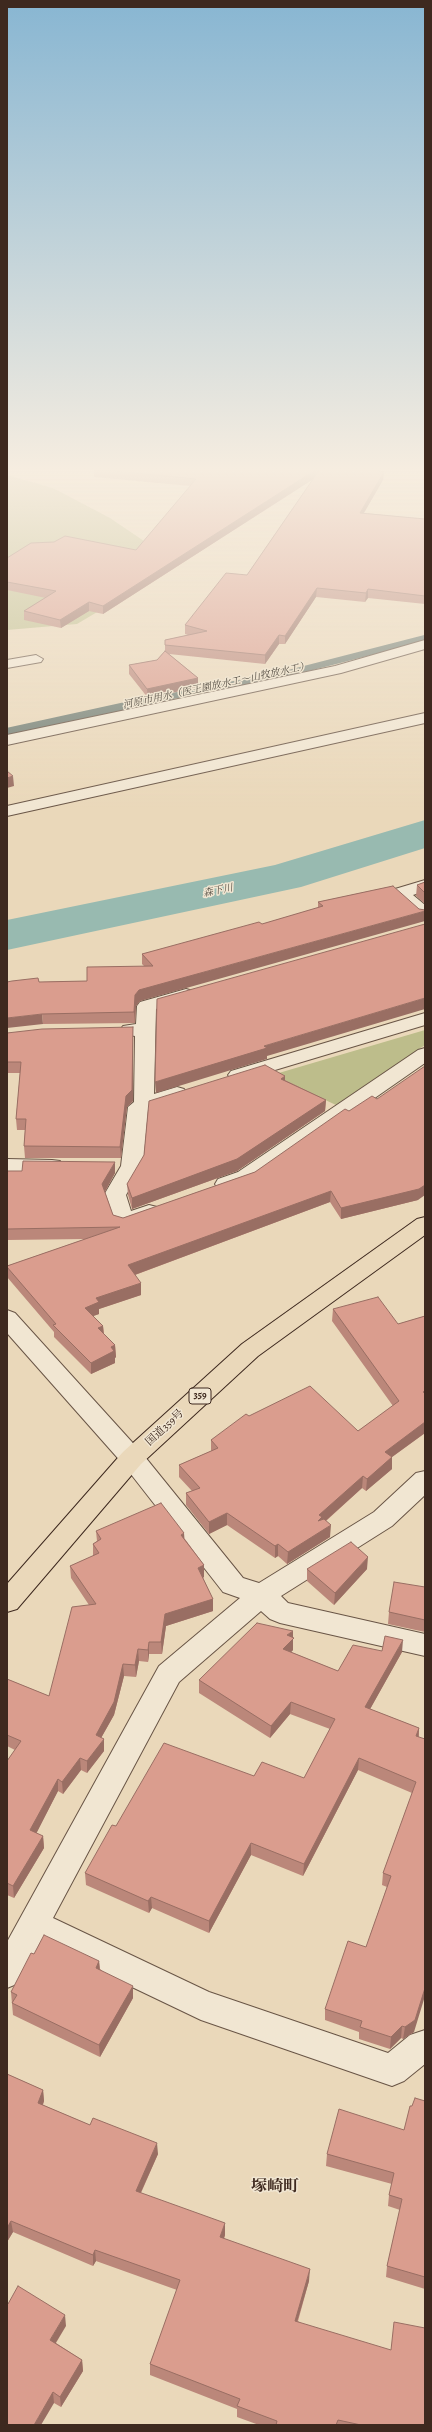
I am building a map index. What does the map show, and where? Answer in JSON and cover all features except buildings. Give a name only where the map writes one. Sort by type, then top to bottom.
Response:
[{"type":"highway","name":"国道359号","points":[[7,1602],[132,1458],[250,1350],[425,1224]]},
{"type":"street","points":[[7,740],[336,670],[404,652],[425,644]]},
{"type":"street","points":[[7,664],[36,659]]},
{"type":"street","points":[[7,811],[425,718]]},
{"type":"street","points":[[422,923],[401,893],[425,885]]},
{"type":"street","points":[[144,1103],[145,1030],[147,1006],[200,991]]},
{"type":"street","points":[[220,1080],[425,1019]]},
{"type":"street","points":[[114,1031],[145,1030]]},
{"type":"street","points":[[210,1190],[246,1178],[425,1054]]},
{"type":"street","points":[[167,1205],[123,1220],[115,1195],[132,1166],[138,1107],[144,1103],[197,1087]]},
{"type":"street","points":[[7,1165],[68,1166]]},
{"type":"street","points":[[108,1166],[132,1166]]},
{"type":"street","points":[[7,1318],[132,1458],[233,1585],[262,1595],[280,1612],[425,1645]]},
{"type":"street","points":[[7,1973],[169,1674],[262,1595],[383,1519],[425,1480]]},
{"type":"street","points":[[34,1924],[201,2005],[392,2070],[422,2046],[425,2046]]},
{"type":"green space","points":[[7,582],[133,582],[131,592],[77,624],[7,630]]},
{"type":"green space","points":[[425,1030],[425,1045],[336,1105],[272,1075]]},
{"type":"waterway","name":"河原市用水（医王園放水工～山牧放水工）","points":[[166,697],[285,674],[425,638]]},
{"type":"waterway","name":"河原市用水（医王園放水工～山牧放水工）","points":[[7,732],[166,697]]},
{"type":"waterway","name":"河原市用水（医王園放水工～山牧放水工）","points":[[162,698],[166,697]]},
{"type":"waterway","name":"森下川","points":[[7,935],[285,877],[425,833]]},
{"type":"district","name":"塚崎町","points":[[275,2187]]}]
